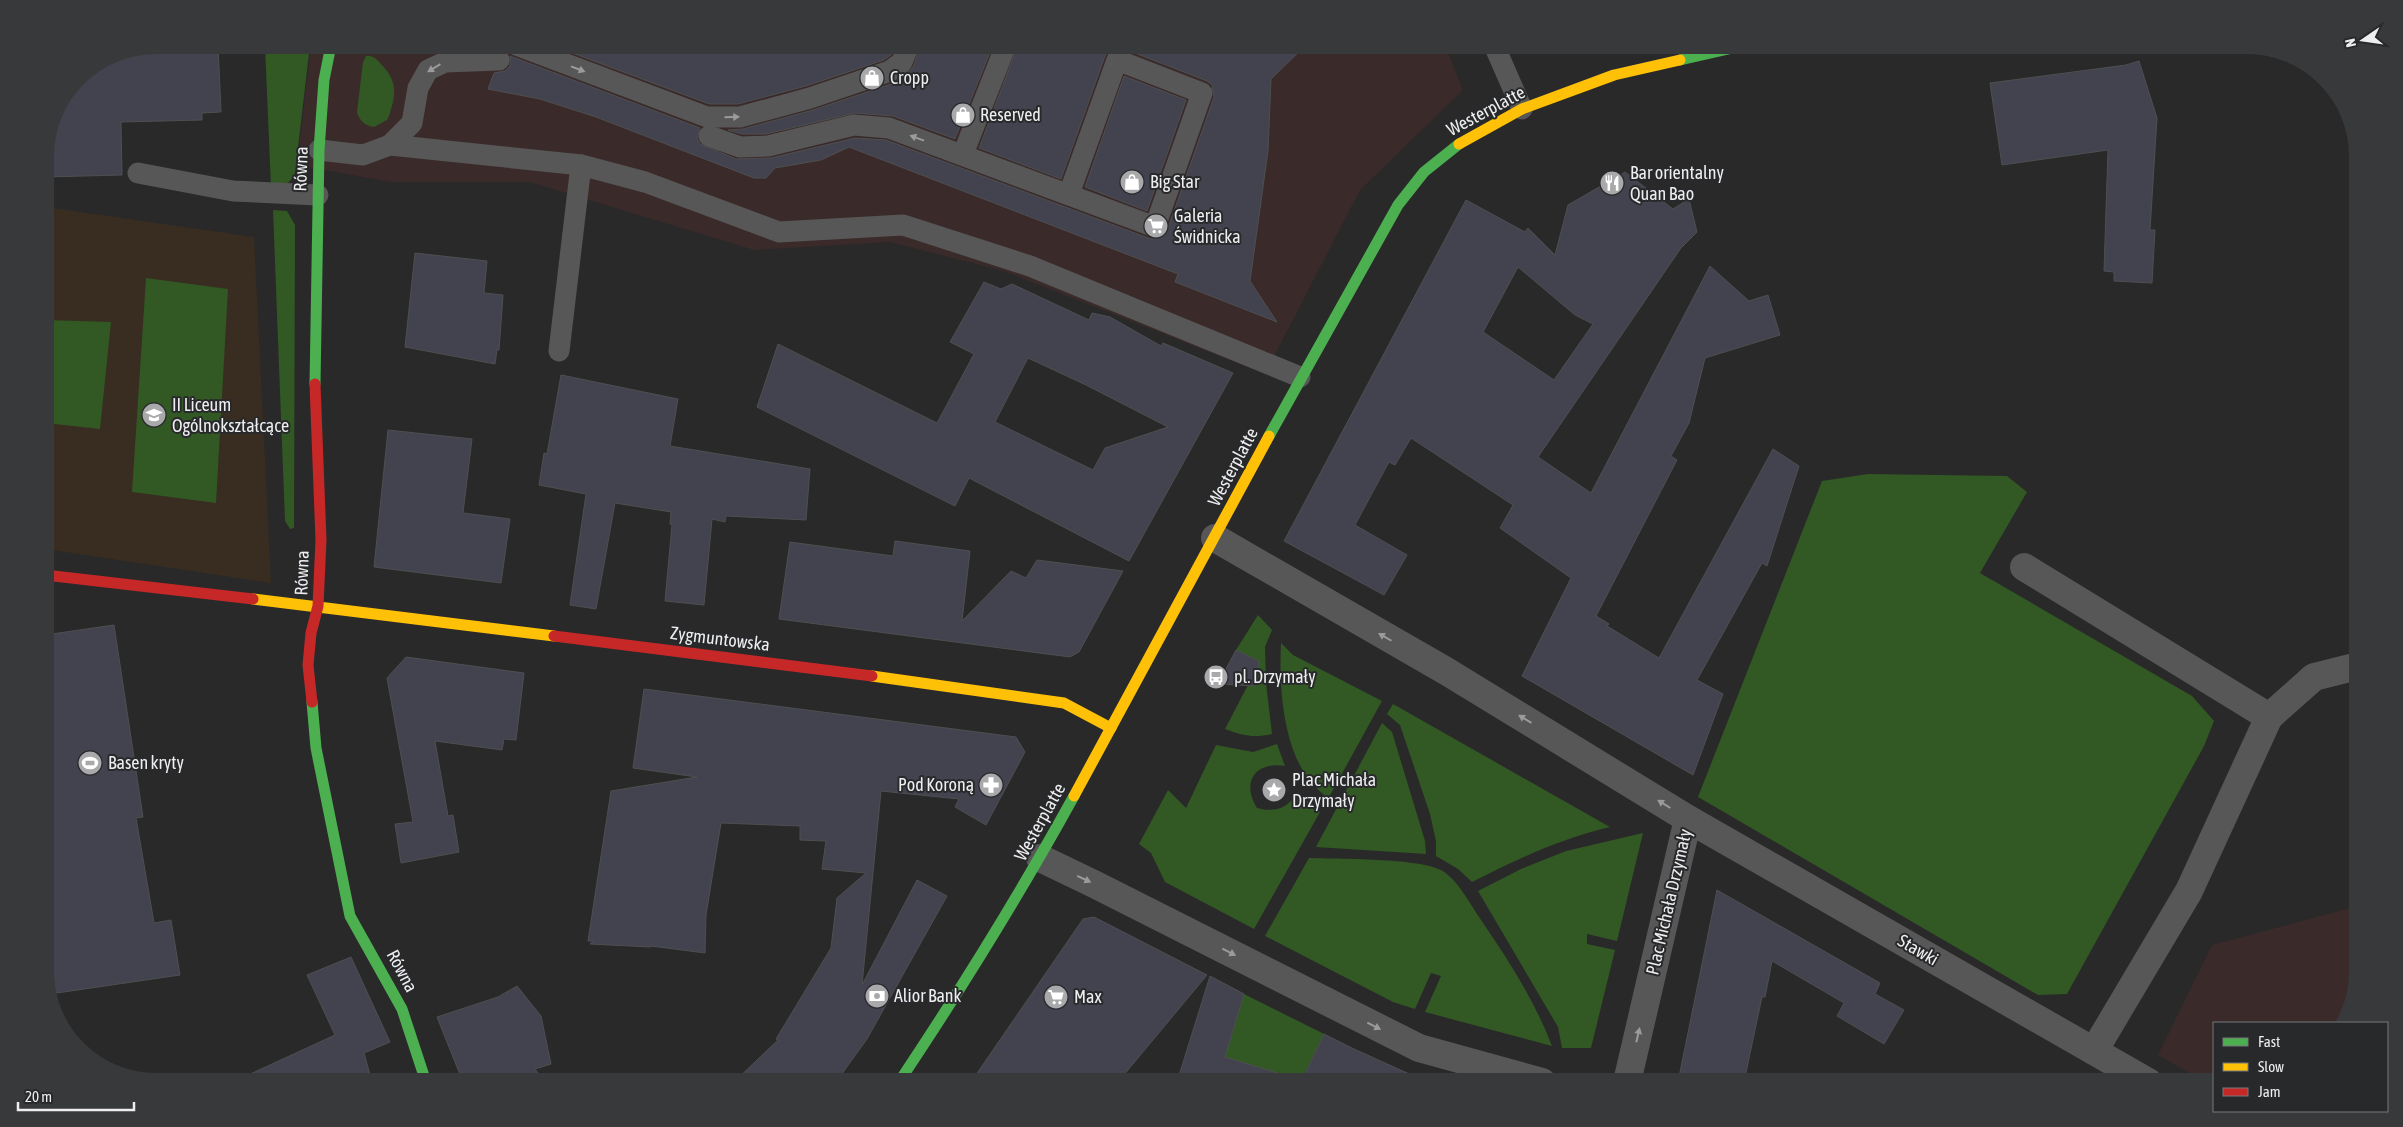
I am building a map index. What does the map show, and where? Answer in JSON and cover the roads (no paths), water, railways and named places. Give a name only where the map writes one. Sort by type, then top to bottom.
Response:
[{"type":"street","name":"Równa","points":[[330,54],[324,80],[318,195],[315,378],[321,540],[318,606],[311,633],[308,666],[316,748],[350,916],[402,1009],[423,1073]]},
{"type":"street","name":"Westerplatte","points":[[905,1073],[961,989],[1040,858],[1215,538],[1300,377],[1398,205],[1424,172],[1454,146],[1522,109],[1614,75],[1706,54]]},
{"type":"street","name":"Plac Michała Drzymały","points":[[1215,538],[1446,671],[1688,819],[1629,1073]]},
{"type":"street","points":[[2024,566],[2270,717]]},
{"type":"street","name":"Zygmuntowska","points":[[54,576],[318,606],[932,684],[1064,703],[1111,728]]},
{"type":"street","points":[[2094,1051],[2189,891],[2270,717],[2314,676],[2349,668]]},
{"type":"street","name":"Stawki","points":[[1688,819],[2132,1073]]},
{"type":"street","points":[[1040,858],[1419,1048],[1509,1073]]},
{"type":"lane","points":[[539,54],[706,118],[740,117],[810,98],[890,71],[902,62],[905,54]]},
{"type":"lane","points":[[963,154],[1002,54]]},
{"type":"lane","points":[[1498,54],[1522,109]]},
{"type":"lane","points":[[319,150],[363,155],[390,145],[412,123],[418,88],[428,70],[445,62],[499,60]]},
{"type":"lane","points":[[709,136],[740,147],[768,146],[854,124],[889,128],[1155,227],[1202,93],[1117,60],[1069,194]]},
{"type":"lane","points":[[390,145],[581,165],[645,182],[779,232],[903,225],[1030,266],[1300,377]]},
{"type":"lane","points":[[559,351],[581,165]]},
{"type":"lane","points":[[138,173],[233,192],[318,195]]},
{"type":"place","name":"Cropp","points":[[872,78]]},
{"type":"place","name":"Reserved","points":[[963,115]]},
{"type":"place","name":"Big Star","points":[[1132,182]]},
{"type":"place","name":"Bar orientalny Quan Bao","points":[[1612,183]]},
{"type":"place","name":"Galeria Świdnicka","points":[[1156,226]]},
{"type":"place","name":"II Liceum Ogólnokształcące","points":[[154,415]]},
{"type":"place","name":"pl. Drzymały","points":[[1216,677]]},
{"type":"place","name":"Basen kryty","points":[[90,763]]},
{"type":"place","name":"Pod Koroną","points":[[991,785]]},
{"type":"place","name":"Plac Michała Drzymały","points":[[1274,790]]},
{"type":"place","name":"Alior Bank","points":[[877,996]]},
{"type":"place","name":"Max","points":[[1056,997]]}]
